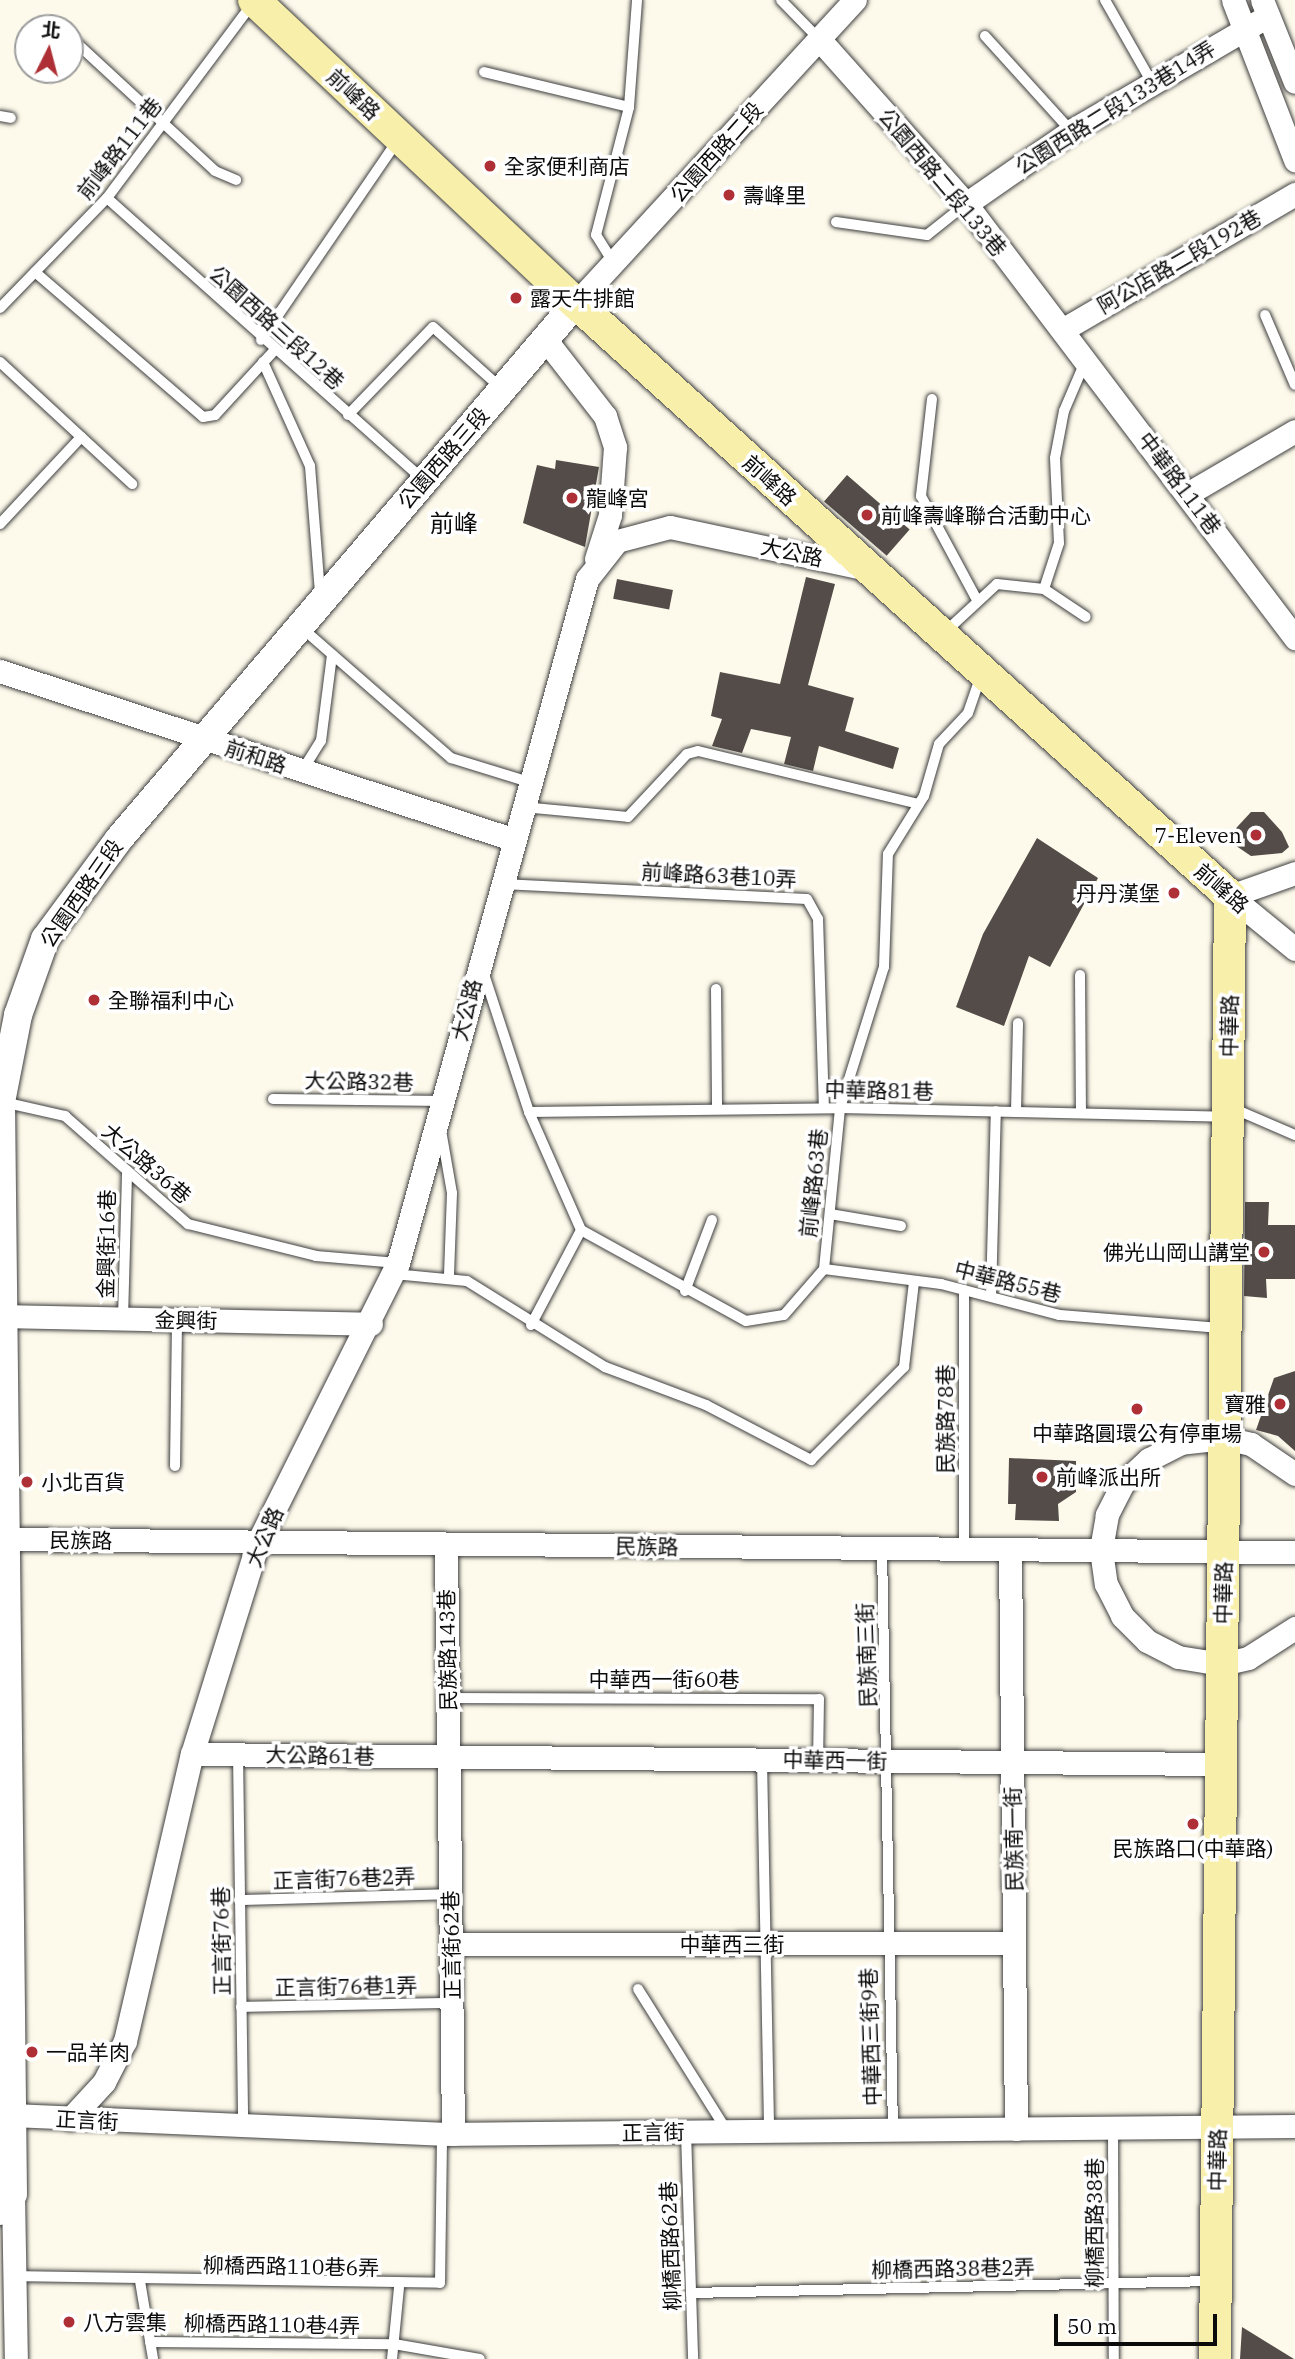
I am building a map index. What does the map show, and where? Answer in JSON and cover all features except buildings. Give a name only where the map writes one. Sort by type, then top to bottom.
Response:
[{"type":"main road","name":"前峰路","points":[[254,0],[576,303],[1230,896]]},
{"type":"main road","name":"中華路","points":[[1215,2359],[1230,896]]},
{"type":"street","name":"公園西路二段","points":[[576,303],[615,264],[855,0]]},
{"type":"street","points":[[1233,0],[1295,160]]},
{"type":"street","name":"公園西路二段133巷14弄","points":[[966,204],[1071,131],[1243,28],[1265,8]]},
{"type":"street","points":[[1265,8],[1295,82]]},
{"type":"street","name":"公園西路二段133巷","points":[[819,39],[966,204],[1064,329]]},
{"type":"street","name":"阿公店路二段192巷","points":[[1064,329],[1295,194]]},
{"type":"street","name":"公園西路三段","points":[[16,2359],[15,2276],[7,2202],[12,2115],[4,1819],[0,1102],[18,1015],[45,939],[201,738],[576,303]]},
{"type":"street","name":"中華路111巷","points":[[1064,329],[1295,638]]},
{"type":"street","points":[[545,339],[605,416],[615,447],[610,515],[596,562]]},
{"type":"street","points":[[1189,493],[1295,431]]},
{"type":"street","name":"大公路","points":[[70,2119],[104,2082],[125,2041],[192,1754],[258,1542],[372,1324],[396,1268],[442,1110],[499,884],[596,562],[617,541],[670,527],[869,569]]},
{"type":"street","name":"前和路","points":[[0,671],[512,839]]},
{"type":"street","points":[[1230,896],[1295,873]]},
{"type":"street","name":"前峰路","points":[[1230,896],[1295,949]]},
{"type":"street","name":"金興街","points":[[1,1316],[372,1324]]},
{"type":"street","points":[[1295,1474],[1251,1444],[1224,1438],[1181,1443],[1149,1459],[1123,1483],[1107,1515],[1101,1550],[1106,1584],[1122,1616],[1147,1641],[1178,1657],[1222,1664],[1248,1658],[1295,1628]]},
{"type":"street","name":"民族路","points":[[2,1539],[1295,1552]]},
{"type":"street","name":"民族路143巷","points":[[446,1544],[449,1756]]},
{"type":"street","name":"民族南一街","points":[[1010,1549],[1016,2129]]},
{"type":"street","name":"大公路61巷","points":[[192,1754],[449,1756]]},
{"type":"street","name":"中華西一街","points":[[449,1756],[1221,1764]]},
{"type":"street","name":"正言街62巷","points":[[448,2134],[451,2003],[449,1756]]},
{"type":"street","name":"中華西三街","points":[[451,1944],[1014,1943]]},
{"type":"street","name":"正言街","points":[[12,2115],[448,2134],[1295,2126]]},
{"type":"lane","name":"前峰路111巷","points":[[0,308],[107,198],[254,0]]},
{"type":"lane","points":[[615,264],[596,235],[629,107],[637,0]]},
{"type":"lane","points":[[781,0],[819,39]]},
{"type":"lane","points":[[1105,0],[1151,81]]},
{"type":"lane","points":[[985,36],[1071,131]]},
{"type":"lane","points":[[84,50],[215,171],[236,180]]},
{"type":"lane","points":[[484,72],[629,107]]},
{"type":"lane","points":[[261,340],[400,138]]},
{"type":"lane","name":"公園西路三段12巷","points":[[107,198],[273,352],[424,481]]},
{"type":"lane","points":[[836,222],[928,235],[966,204]]},
{"type":"lane","points":[[35,272],[203,416],[215,415],[273,352]]},
{"type":"lane","points":[[1265,315],[1295,385]]},
{"type":"lane","points":[[348,415],[433,327],[502,389]]},
{"type":"lane","points":[[1044,589],[1059,543],[1055,458],[1061,423],[1086,360]]},
{"type":"lane","points":[[0,362],[132,484]]},
{"type":"lane","name":"公園西路三段12巷","points":[[264,362],[310,466],[320,601]]},
{"type":"lane","points":[[932,400],[921,496],[977,600]]},
{"type":"lane","points":[[0,524],[81,437]]},
{"type":"lane","points":[[942,635],[977,600],[998,584],[1044,589],[1086,617]]},
{"type":"lane","points":[[300,626],[451,758],[529,782]]},
{"type":"lane","points":[[302,771],[321,741],[332,656]]},
{"type":"lane","name":"前峰路63巷","points":[[824,1269],[840,1108],[884,967],[888,854],[919,804],[939,744],[968,713],[982,672]]},
{"type":"lane","points":[[522,807],[628,817],[687,754],[698,751],[919,804]]},
{"type":"lane","name":"前峰路63巷10弄","points":[[499,884],[807,899],[818,919],[824,1108]]},
{"type":"lane","name":"大公路","points":[[479,958],[529,1112],[581,1230]]},
{"type":"lane","points":[[1080,975],[1081,1114]]},
{"type":"lane","points":[[716,989],[718,1109]]},
{"type":"lane","points":[[1016,1112],[1018,1023]]},
{"type":"lane","name":"大公路32巷","points":[[273,1099],[442,1110]]},
{"type":"lane","name":"大公路36巷","points":[[0,1102],[65,1116],[188,1224],[316,1256],[449,1276]]},
{"type":"lane","name":"中華路81巷","points":[[529,1112],[824,1108],[1081,1114],[1228,1111]]},
{"type":"lane","points":[[442,1110],[452,1193],[449,1276],[467,1280],[531,1325],[606,1367],[706,1405],[811,1460],[904,1367],[914,1282]]},
{"type":"lane","points":[[991,1296],[996,1111]]},
{"type":"lane","points":[[1228,1111],[1295,1135]]},
{"type":"lane","name":"金興街16巷","points":[[123,1318],[127,1171]]},
{"type":"lane","points":[[830,1214],[901,1226]]},
{"type":"lane","points":[[685,1291],[712,1220]]},
{"type":"lane","points":[[531,1325],[581,1230],[685,1291],[746,1321],[772,1320],[824,1269]]},
{"type":"lane","name":"中華路55巷","points":[[824,1269],[964,1290],[1059,1315],[1226,1328]]},
{"type":"lane","name":"民族路78巷","points":[[964,1290],[964,1549]]},
{"type":"lane","points":[[175,1465],[177,1320]]},
{"type":"lane","name":"民族南三街","points":[[882,1548],[888,1760],[886,1943]]},
{"type":"lane","name":"中華西一街60巷","points":[[448,1698],[819,1699],[818,1760]]},
{"type":"lane","name":"正言街76巷","points":[[238,1754],[243,2127]]},
{"type":"lane","points":[[762,1759],[769,2131]]},
{"type":"lane","name":"正言街76巷2弄","points":[[239,1900],[450,1894]]},
{"type":"lane","name":"中華西三街9巷","points":[[886,1943],[893,2130]]},
{"type":"lane","points":[[638,1989],[727,2132]]},
{"type":"lane","name":"正言街76巷1弄","points":[[241,2007],[451,2003]]},
{"type":"lane","name":"柳橋西路38巷","points":[[1113,2128],[1114,2359]]},
{"type":"lane","name":"柳橋西路62巷","points":[[686,2132],[693,2359]]},
{"type":"lane","name":"柳橋西路110巷6弄","points":[[15,2276],[399,2287],[440,2283],[448,2134]]},
{"type":"lane","points":[[140,2281],[153,2359]]},
{"type":"lane","name":"柳橋西路38巷2弄","points":[[691,2293],[1216,2281]]},
{"type":"lane","points":[[392,2359],[399,2287]]},
{"type":"lane","name":"柳橋西路110巷4弄","points":[[150,2342],[394,2344],[480,2359]]},
{"type":"place","name":"全家便利商店","points":[[490,166]]},
{"type":"place","name":"壽峰里","points":[[729,195]]},
{"type":"place","name":"露天牛排館","points":[[516,298]]},
{"type":"place","name":"龍峰宮","points":[[572,498]]},
{"type":"place","name":"前峰壽峰聯合活動中心","points":[[867,515]]},
{"type":"place","name":"7-Eleven","points":[[1256,835]]},
{"type":"place","name":"丹丹漢堡","points":[[1174,893]]},
{"type":"place","name":"全聯福利中心","points":[[94,1000]]},
{"type":"place","name":"佛光山岡山講堂","points":[[1264,1252]]},
{"type":"place","name":"寶雅","points":[[1280,1404]]},
{"type":"place","name":"中華路圓環公有停車場","points":[[1137,1409]]},
{"type":"place","name":"前峰派出所","points":[[1042,1477]]},
{"type":"place","name":"小北百貨","points":[[27,1482]]},
{"type":"place","name":"民族路口(中華路)","points":[[1193,1824]]},
{"type":"place","name":"一品羊肉","points":[[32,2052]]},
{"type":"place","name":"八方雲集","points":[[69,2322]]},
{"type":"district","name":"前峰","points":[[454,524]]}]
